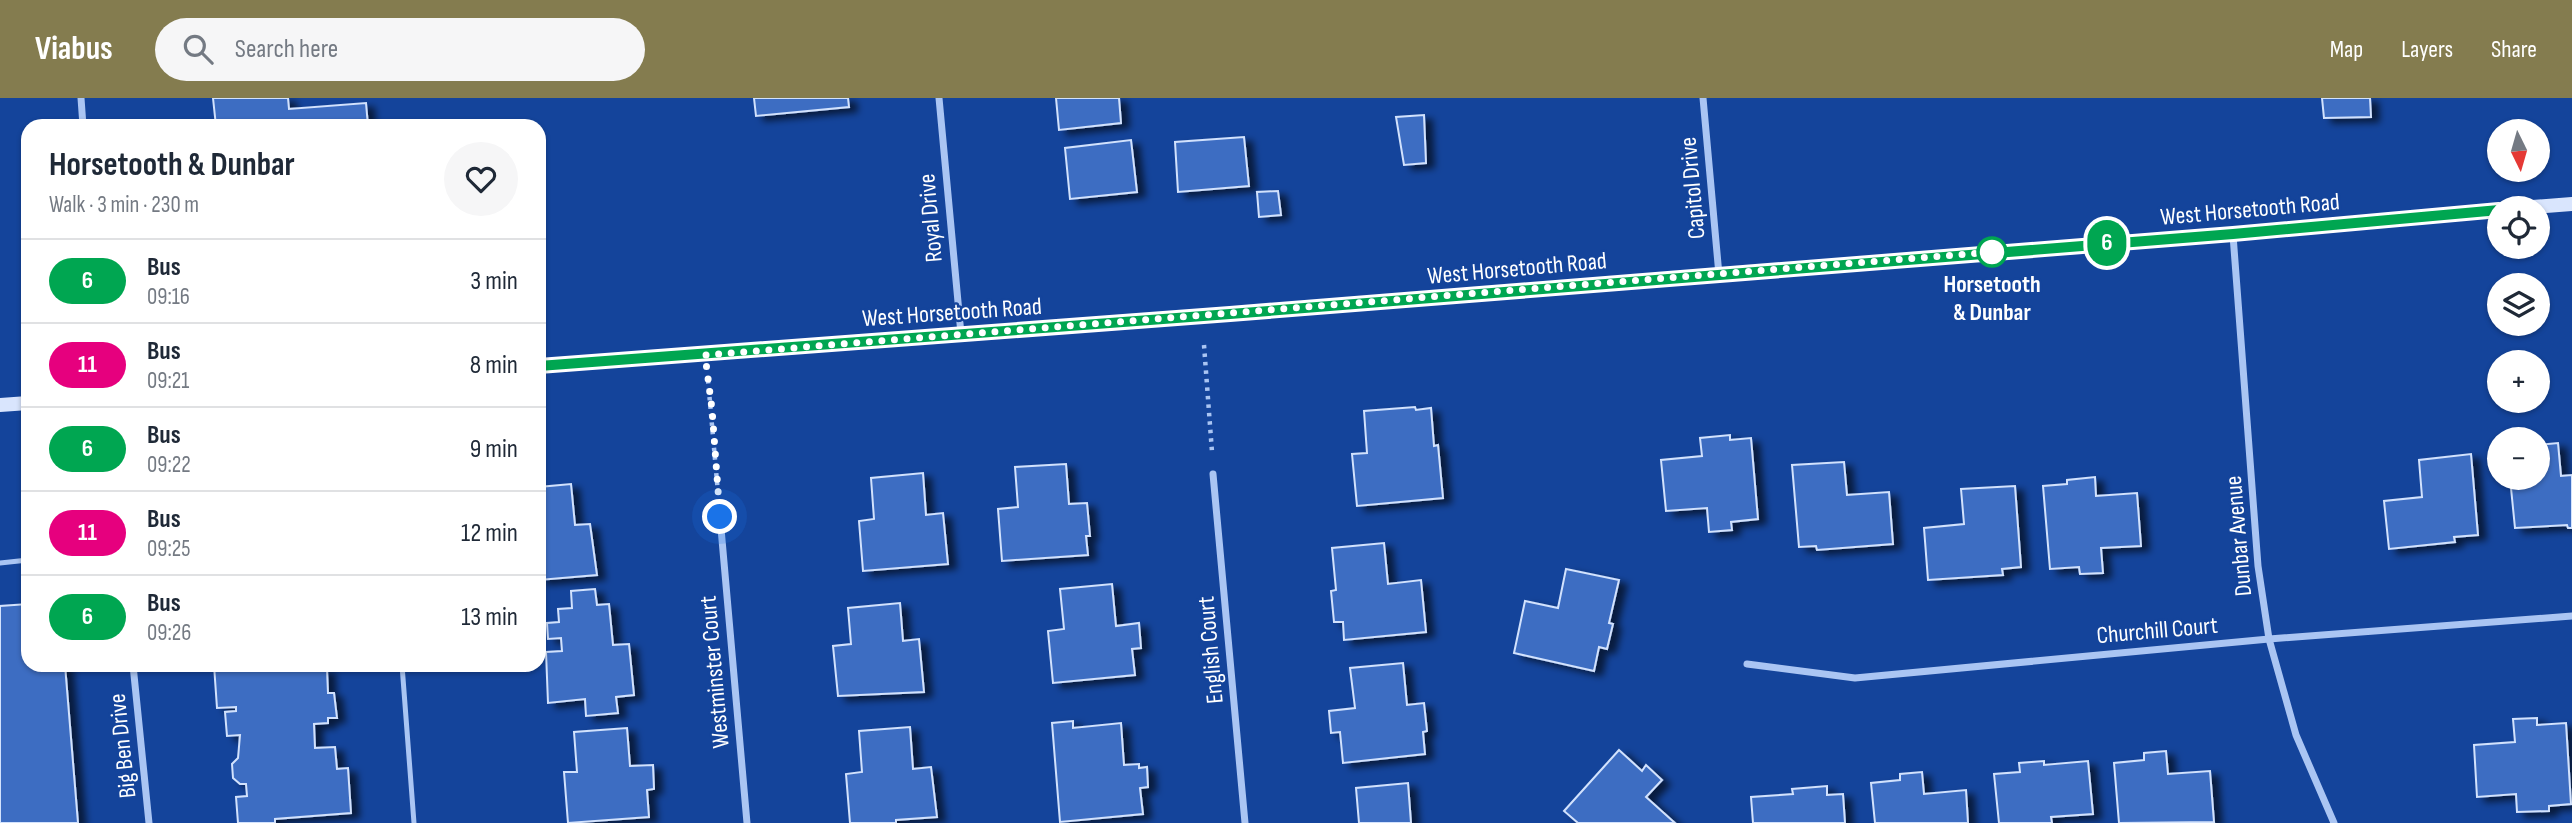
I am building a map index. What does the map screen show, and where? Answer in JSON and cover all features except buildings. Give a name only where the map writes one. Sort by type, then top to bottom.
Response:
[{"type":"main road","points":[[2550,206],[2572,204]]},
{"type":"main road","name":"West Horsetooth Road","points":[[546,366],[1719,275],[2487,211]]},
{"type":"main road","points":[[0,405],[21,404]]},
{"type":"street","points":[[81,98],[82,119]]},
{"type":"street","name":"Royal Drive","points":[[939,98],[961,334]]},
{"type":"street","name":"Capitol Drive","points":[[1703,98],[1719,275]]},
{"type":"street","name":"Dunbar Avenue","points":[[2233,234],[2258,566],[2269,639],[2296,735],[2334,823]]},
{"type":"street","name":"English Court","points":[[1213,474],[1245,823]]},
{"type":"street","name":"Westminster Court","points":[[720,517],[747,823]]},
{"type":"street","name":"Churchill Court","points":[[1747,664],[1854,678],[2269,639],[2572,616]]},
{"type":"street","name":"Big Ben Drive","points":[[134,672],[149,823]]},
{"type":"lane","points":[[0,563],[21,561]]},
{"type":"lane","points":[[403,672],[414,823]]},
{"type":"path","points":[[1203,316],[1213,474]]},
{"type":"path","points":[[705,355],[720,517]]},
{"type":"bus line","name":"6","points":[[546,366],[1230,314],[2233,234],[2487,211]]},
{"type":"place","name":"Horsetooth & Dunbar","points":[[1992,252]]},
{"type":"route","points":[[720,517],[705,355],[1992,252]]}]
